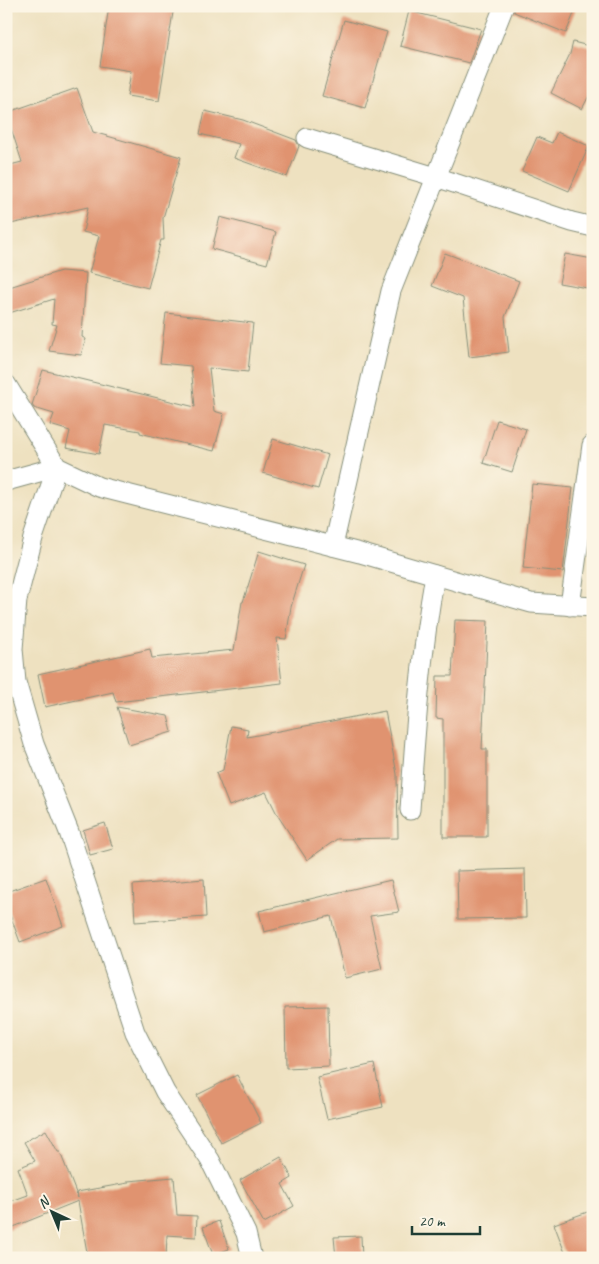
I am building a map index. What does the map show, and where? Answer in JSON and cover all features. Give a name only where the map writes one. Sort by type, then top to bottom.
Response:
[{"type":"street","points":[[333,546],[391,291],[504,6]]},
{"type":"street","points":[[307,138],[593,227]]},
{"type":"street","points":[[6,384],[57,467],[99,487],[333,546],[531,603],[593,607]]},
{"type":"street","points":[[570,606],[592,445]]},
{"type":"street","points":[[6,481],[57,467]]},
{"type":"street","points":[[57,467],[33,538],[17,600],[13,649],[16,682],[34,744],[69,832],[135,1032],[165,1092],[185,1126],[210,1160],[246,1232],[252,1258]]},
{"type":"street","points":[[410,810],[415,733],[426,626],[435,575]]},
{"type":"building","points":[[109,6],[174,6],[159,101],[127,96],[131,71],[100,66]]},
{"type":"building","points":[[515,6],[577,6],[566,33],[514,12]]},
{"type":"building","points":[[409,11],[481,29],[469,63],[400,46]]},
{"type":"building","points":[[344,20],[387,32],[365,108],[322,96]]},
{"type":"building","points":[[573,42],[593,47],[593,88],[582,109],[551,93],[570,54]]},
{"type":"building","points":[[77,88],[93,132],[181,157],[163,218],[164,240],[161,240],[148,288],[89,273],[99,236],[83,232],[88,207],[6,225],[6,166],[22,162],[6,113]]},
{"type":"building","points":[[205,111],[243,120],[296,140],[299,146],[287,177],[234,158],[239,144],[200,134]]},
{"type":"building","points":[[557,132],[589,146],[569,191],[522,171],[537,137],[552,143]]},
{"type":"building","points":[[220,217],[276,232],[267,264],[212,249]]},
{"type":"building","points":[[445,253],[519,281],[505,317],[509,352],[469,357],[463,298],[432,286]]},
{"type":"building","points":[[565,254],[593,259],[593,289],[559,283]]},
{"type":"building","points":[[61,271],[86,273],[82,337],[86,339],[81,355],[49,351],[57,325],[52,324],[54,299],[6,314],[6,288]]},
{"type":"building","points":[[166,313],[253,323],[248,372],[209,368],[214,411],[224,414],[214,451],[140,433],[140,431],[105,425],[99,454],[66,448],[70,431],[50,425],[54,414],[34,408],[32,405],[43,370],[195,407],[191,366],[160,363]]},
{"type":"building","points":[[497,420],[526,429],[512,472],[483,463]]},
{"type":"building","points":[[273,439],[328,455],[318,489],[263,473]]},
{"type":"building","points":[[532,484],[573,488],[563,572],[523,568]]},
{"type":"building","points":[[259,551],[304,565],[291,607],[286,639],[277,638],[282,683],[116,702],[113,692],[45,707],[38,674],[150,649],[152,658],[234,650],[242,602]]},
{"type":"building","points":[[455,620],[488,621],[482,749],[487,749],[487,837],[443,837],[443,719],[436,718],[437,676],[452,676]]},
{"type":"building","points":[[117,707],[168,716],[172,732],[129,745]]},
{"type":"building","points":[[385,711],[397,774],[398,838],[337,839],[307,860],[278,816],[266,792],[229,806],[216,773],[223,770],[231,726],[248,729],[247,737]]},
{"type":"building","points":[[105,823],[113,849],[90,855],[83,830]]},
{"type":"building","points":[[525,869],[526,918],[458,919],[457,871]]},
{"type":"building","points":[[46,878],[63,926],[20,942],[6,904],[6,892]]},
{"type":"building","points":[[204,879],[206,917],[135,922],[133,885]]},
{"type":"building","points":[[391,880],[399,912],[370,916],[382,969],[345,978],[331,916],[264,932],[259,911]]},
{"type":"building","points":[[328,1006],[329,1066],[286,1068],[285,1007]]},
{"type":"building","points":[[374,1064],[383,1107],[327,1119],[317,1077]]},
{"type":"building","points":[[237,1075],[261,1123],[221,1143],[197,1095]]},
{"type":"building","points":[[46,1130],[58,1152],[60,1152],[78,1198],[77,1192],[128,1183],[128,1181],[174,1177],[177,1215],[197,1216],[196,1237],[167,1235],[166,1258],[125,1258],[125,1254],[103,1258],[88,1258],[78,1201],[6,1230],[6,1203],[28,1195],[18,1168],[35,1161],[24,1142]]},
{"type":"building","points":[[281,1157],[292,1178],[282,1184],[294,1206],[264,1223],[240,1180]]},
{"type":"building","points":[[593,1210],[593,1252],[578,1258],[567,1258],[554,1224]]},
{"type":"building","points":[[219,1221],[229,1249],[213,1255],[203,1227]]},
{"type":"building","points":[[361,1236],[362,1258],[336,1258],[334,1237]]}]
